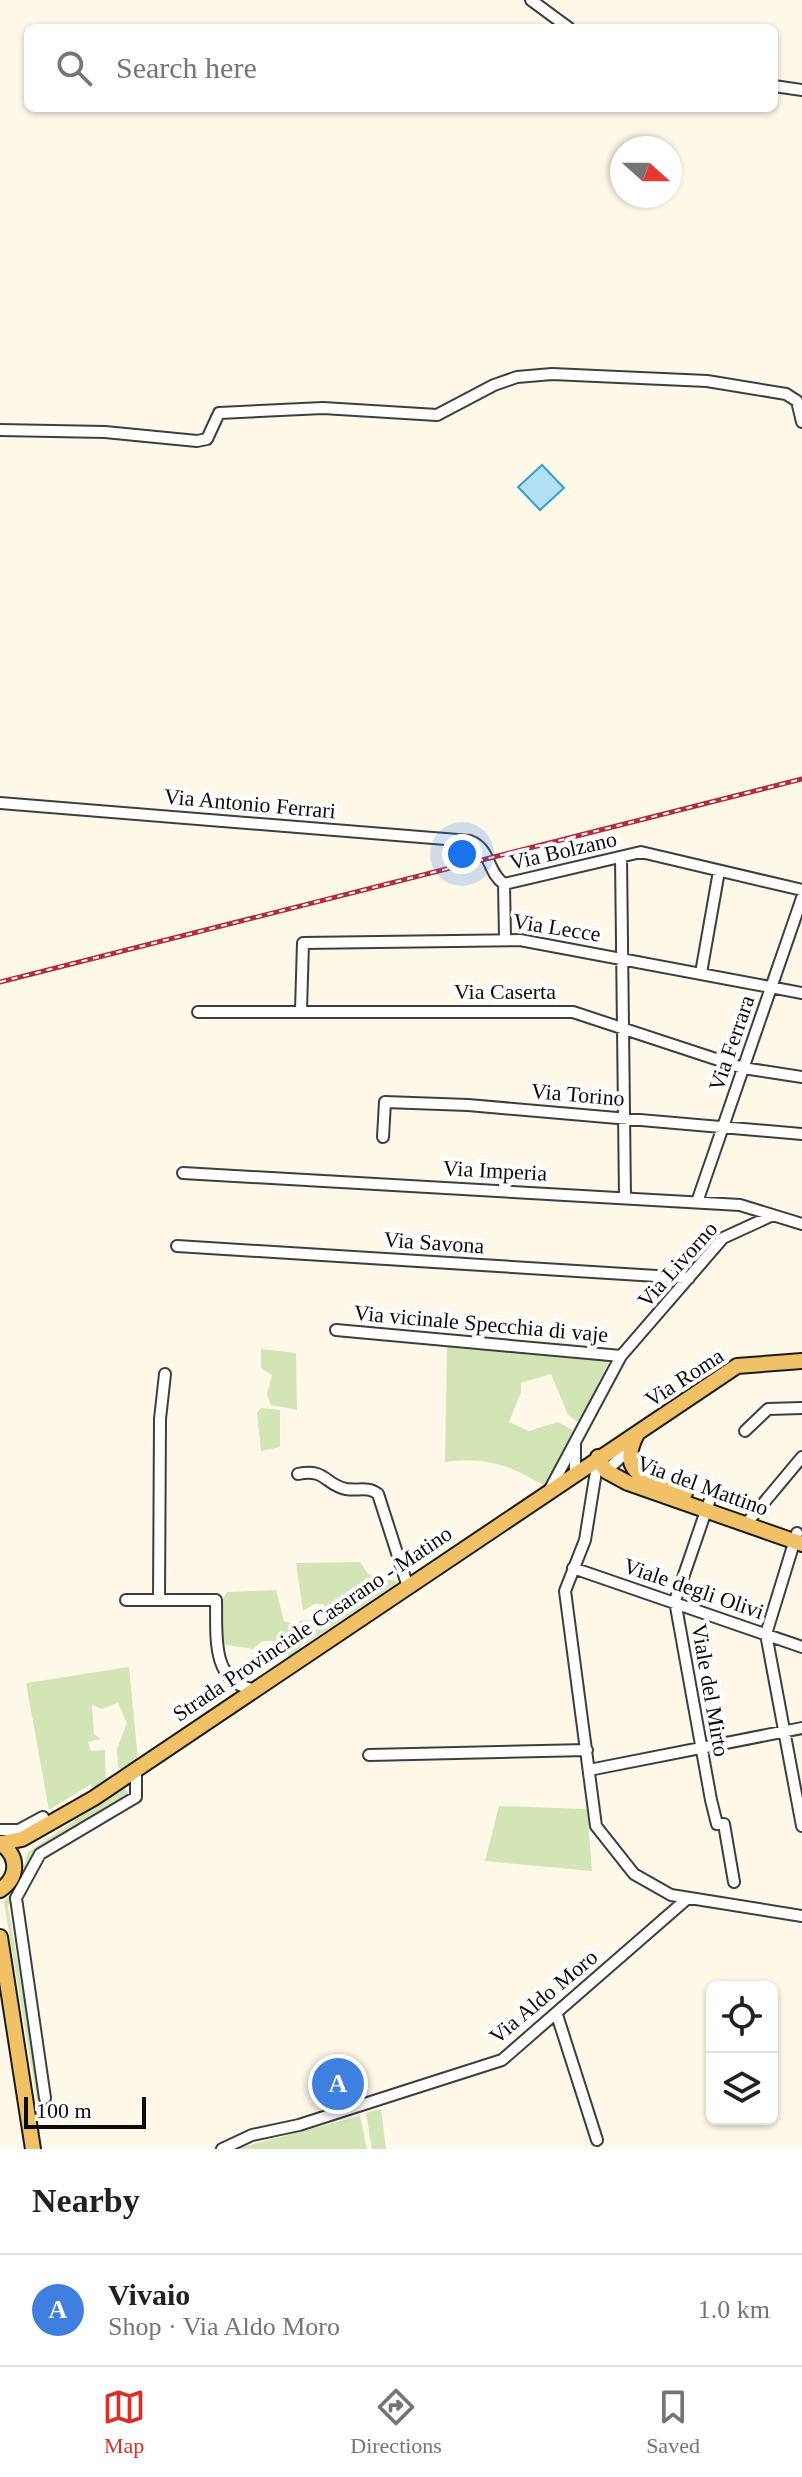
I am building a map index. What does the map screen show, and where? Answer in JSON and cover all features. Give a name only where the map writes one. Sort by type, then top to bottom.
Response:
[{"type":"main road","name":"Via Roma","points":[[596,1458],[737,1366],[802,1361]]},
{"type":"main road","name":"Via del Mattino","points":[[637,1434],[629,1461],[641,1475],[708,1506]]},
{"type":"main road","name":"Via del Mattino","points":[[596,1458],[606,1471],[628,1483],[708,1506],[799,1538]]},
{"type":"main road","name":"Strada Provinciale Casarano - Matino","points":[[1,1839],[22,1839],[46,1821],[136,1770],[596,1458]]},
{"type":"main road","name":"Strada Provinciale Casarano - Matino","points":[[1,1892],[23,1849],[46,1821]]},
{"type":"main road","name":"Strada Provinciale Casarano - Matino","points":[[1,1839],[9,1849],[15,1866]]},
{"type":"main road","points":[[0,1937],[33,2149]]},
{"type":"street","points":[[531,0],[564,24]]},
{"type":"street","points":[[778,87],[802,90]]},
{"type":"street","points":[[0,430],[105,432],[197,441],[207,439],[219,413],[323,408],[437,415],[494,385],[517,377],[552,374],[707,381],[786,394],[797,401],[802,422]]},
{"type":"street","name":"Via Antonio Ferrari","points":[[0,803],[470,841],[482,847],[487,858]]},
{"type":"street","name":"Via Bolzano","points":[[487,858],[493,873],[504,884],[641,852],[802,890]]},
{"type":"street","points":[[621,857],[625,1198]]},
{"type":"street","points":[[701,973],[719,871]]},
{"type":"street","points":[[504,884],[505,938]]},
{"type":"street","name":"Via Ferrara","points":[[697,1202],[802,898]]},
{"type":"street","name":"Via Lecce","points":[[301,1010],[303,943],[505,938],[802,993]]},
{"type":"street","name":"Via Caserta","points":[[198,1012],[573,1012],[743,1068],[802,1077]]},
{"type":"street","name":"Via Torino","points":[[383,1137],[385,1102],[624,1117],[802,1134]]},
{"type":"street","name":"Via Imperia","points":[[183,1173],[740,1205],[802,1224]]},
{"type":"street","name":"Via Livorno","points":[[550,1489],[621,1356],[723,1238],[773,1215]]},
{"type":"street","name":"Via Savona","points":[[177,1246],[689,1278]]},
{"type":"street","name":"Via vicinale Specchia di vaje","points":[[336,1330],[621,1356]]},
{"type":"street","points":[[159,1600],[160,1419],[165,1374]]},
{"type":"street","points":[[745,1431],[768,1409],[802,1408]]},
{"type":"street","points":[[575,1441],[582,1453],[596,1458],[585,1540],[565,1591],[596,1826],[634,1874],[671,1895],[802,1916]]},
{"type":"street","points":[[567,1457],[567,1470],[575,1473],[575,1441]]},
{"type":"street","points":[[606,1471],[631,1448]]},
{"type":"street","points":[[747,1520],[802,1457]]},
{"type":"street","points":[[298,1474],[320,1473],[346,1489],[372,1489],[378,1494],[407,1584]]},
{"type":"street","name":"Viale del Mirto","points":[[708,1506],[675,1601],[701,1748],[717,1824],[724,1824],[734,1882]]},
{"type":"street","points":[[799,1538],[766,1634],[802,1826]]},
{"type":"street","name":"Viale degli Olivi","points":[[573,1568],[802,1647]]},
{"type":"street","points":[[126,1600],[216,1600],[217,1643],[224,1672],[240,1687],[252,1689]]},
{"type":"street","points":[[589,1770],[802,1728]]},
{"type":"street","points":[[369,1755],[587,1750]]},
{"type":"street","points":[[45,2098],[16,1898],[40,1854],[136,1797],[136,1770]]},
{"type":"street","name":"Via Aldo Moro","points":[[222,2149],[252,2135],[299,2125],[502,2060],[688,1898]]},
{"type":"street","points":[[557,2015],[597,2140]]},
{"type":"green space","points":[[447,1341],[610,1359],[579,1423],[568,1415],[551,1374],[521,1383],[521,1392],[509,1422],[529,1431],[558,1422],[576,1432],[545,1486],[498,1464],[445,1462]]},
{"type":"green space","points":[[261,1349],[296,1353],[297,1410],[271,1405],[267,1395],[272,1375],[261,1368]]},
{"type":"green space","points":[[261,1408],[280,1410],[280,1447],[261,1451],[257,1413]]},
{"type":"green space","points":[[360,1562],[368,1574],[398,1582],[307,1643],[299,1621],[318,1619],[319,1627],[324,1629],[324,1604],[314,1604],[303,1611],[296,1563]]},
{"type":"green space","points":[[276,1590],[284,1621],[295,1624],[301,1649],[289,1658],[284,1641],[263,1641],[253,1649],[220,1644],[220,1605],[227,1592]]},
{"type":"green space","points":[[129,1667],[138,1760],[123,1770],[118,1767],[117,1749],[127,1723],[118,1703],[102,1709],[92,1705],[94,1734],[101,1739],[88,1742],[91,1751],[105,1750],[106,1781],[92,1791],[91,1784],[49,1810],[26,1683]]},
{"type":"green space","points":[[124,1787],[131,1797],[36,1853],[8,1907],[42,2100],[37,2101],[4,1902],[19,1881],[28,1852]]},
{"type":"green space","points":[[499,1806],[587,1809],[592,1871],[485,1861]]},
{"type":"green space","points":[[381,2109],[386,2149],[372,2149],[366,2113]]},
{"type":"green space","points":[[360,2116],[367,2149],[235,2149]]},
{"type":"water","points":[[542,465],[564,488],[540,510],[518,487]]},
{"type":"railway","points":[[0,982],[802,779]]},
{"type":"place","name":"Vivaio","points":[[338,2084]]}]
